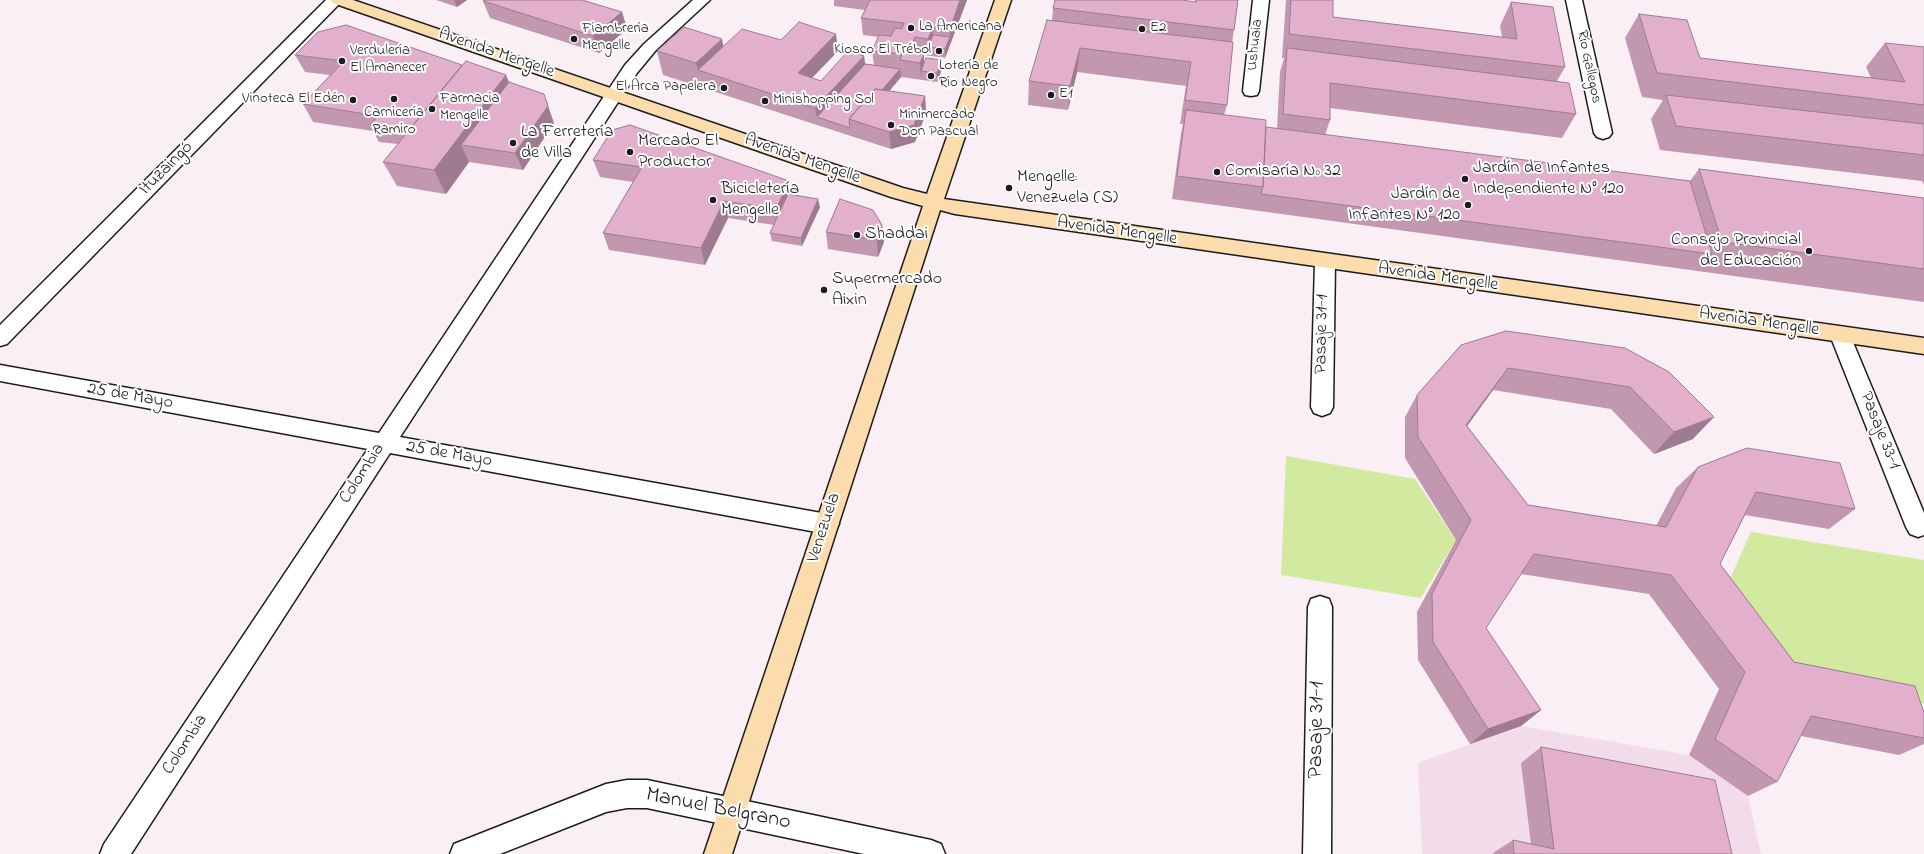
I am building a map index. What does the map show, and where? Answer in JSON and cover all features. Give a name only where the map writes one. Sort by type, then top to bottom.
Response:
[{"type":"main road","name":"Avenida Mengelle","points":[[338,0],[898,193],[933,203],[980,213],[1924,346]]},
{"type":"main road","name":"Venezuela","points":[[718,854],[933,203],[1003,0]]},
{"type":"street","name":"Ituzaingó","points":[[0,338],[335,0]]},
{"type":"street","name":"Colombia","points":[[114,854],[613,95],[631,69],[650,47],[702,0]]},
{"type":"street","name":"Ushuaia","points":[[1251,91],[1261,0]]},
{"type":"street","name":"Río Gallegos","points":[[1574,0],[1603,133]]},
{"type":"street","name":"Pasaje 31-1","points":[[1322,407],[1325,262]]},
{"type":"street","name":"Pasaje 33-1","points":[[1840,335],[1918,527]]},
{"type":"street","name":"25 de Mayo","points":[[0,373],[827,524]]},
{"type":"street","name":"Pasaje 31-1","points":[[1317,854],[1320,607]]},
{"type":"street","name":"Manuel Belgrano","points":[[464,854],[581,807],[606,798],[627,794],[664,796],[932,854]]},
{"type":"shaded area","points":[[1521,726],[1689,755],[1748,796],[1761,854],[1422,854],[1418,763]]},
{"type":"green space","points":[[1286,456],[1415,479],[1456,540],[1421,598],[1281,575]]},
{"type":"green space","points":[[1751,532],[1924,560],[1924,704],[1785,677],[1724,592]]},
{"type":"building","points":[[582,0],[622,12],[593,36],[483,1]]},
{"type":"building","points":[[870,0],[960,0],[950,29],[933,27],[928,39],[915,37],[909,52],[924,54],[920,63],[900,60],[902,54],[872,51],[879,35],[891,36],[895,28],[902,29],[904,23],[861,18]]},
{"type":"building","points":[[1055,0],[1182,0],[1196,2],[1196,0],[1238,0],[1234,30],[1053,8]]},
{"type":"building","points":[[1291,0],[1333,0],[1333,17],[1517,39],[1511,2],[1553,7],[1565,67],[1289,34]]},
{"type":"building","points":[[1639,14],[1687,20],[1700,58],[1905,82],[1885,43],[1924,47],[1924,105],[1657,73]]},
{"type":"building","points":[[1047,20],[1233,42],[1227,105],[1185,100],[1191,62],[1080,48],[1070,86],[1029,81]]},
{"type":"building","points":[[799,22],[836,34],[798,73],[821,81],[848,51],[864,56],[815,108],[698,70],[742,29],[781,40]]},
{"type":"building","points":[[346,25],[462,65],[409,130],[370,125],[378,116],[303,104],[344,61],[295,55],[318,32]]},
{"type":"building","points":[[684,27],[722,39],[696,63],[657,51]]},
{"type":"building","points":[[933,35],[950,37],[945,49],[928,47]]},
{"type":"building","points":[[1287,48],[1569,83],[1576,114],[1330,83],[1330,120],[1283,114]]},
{"type":"building","points":[[926,58],[942,60],[937,73],[921,71]]},
{"type":"building","points":[[466,61],[506,75],[434,170],[383,162]]},
{"type":"building","points":[[865,64],[900,69],[882,90],[875,89],[849,119],[850,128],[817,117]]},
{"type":"building","points":[[509,82],[544,94],[548,106],[515,153],[461,145]]},
{"type":"building","points":[[875,89],[925,96],[914,125],[889,132],[849,119]]},
{"type":"building","points":[[1666,95],[1924,124],[1924,155],[1676,126]]},
{"type":"building","name":"Comisaría Nº 32","points":[[1186,110],[1266,120],[1263,187],[1177,176]]},
{"type":"building","points":[[630,125],[789,181],[776,209],[724,201],[701,248],[603,233],[642,167],[593,160],[612,130]]},
{"type":"building","name":"Jardín de Infantes Independiente N° 120","points":[[1266,127],[1690,181],[1712,254],[1261,194],[1263,187]]},
{"type":"building","points":[[1699,169],[1924,198],[1924,269],[1722,242]]},
{"type":"building","points":[[788,194],[818,199],[801,238],[770,233]]},
{"type":"building","points":[[840,199],[873,210],[882,225],[877,240],[826,232]]},
{"type":"building","points":[[1506,331],[1625,348],[1669,372],[1714,417],[1674,432],[1630,387],[1508,368],[1466,425],[1528,505],[1666,527],[1698,467],[1747,448],[1840,463],[1855,509],[1756,492],[1720,564],[1794,662],[1915,686],[1924,713],[1924,738],[1811,716],[1777,782],[1715,739],[1745,672],[1671,575],[1534,554],[1486,628],[1541,710],[1488,729],[1433,642],[1432,594],[1471,520],[1418,437],[1417,395],[1461,345]]},
{"type":"building","points":[[1541,747],[1715,780],[1732,854],[1514,854],[1513,840],[1554,849]]},
{"type":"place","name":"La Americana","points":[[911,28]]},
{"type":"place","name":"E2","points":[[1142,29]]},
{"type":"place","name":"Fiambrería Mengelle","points":[[574,39]]},
{"type":"place","name":"Kiosco El Trébol","points":[[939,51]]},
{"type":"place","name":"Verdulería El Amanecer","points":[[342,61]]},
{"type":"place","name":"Lotería de Río Negro","points":[[931,76]]},
{"type":"place","name":"El Arca Papelera","points":[[724,88]]},
{"type":"place","name":"E1","points":[[1051,95]]},
{"type":"place","name":"Carnicería Ramiro","points":[[394,99]]},
{"type":"place","name":"Vinoteca El Edén","points":[[353,100]]},
{"type":"place","name":"Minishopping Sol","points":[[765,101]]},
{"type":"place","name":"Farmacia Mengelle","points":[[432,109]]},
{"type":"place","name":"Minimercado Don Pascual","points":[[891,125]]},
{"type":"place","name":"La Ferretería de Villa","points":[[513,143]]},
{"type":"place","name":"Mercado El Productor","points":[[630,152]]},
{"type":"place","name":"Comisaría Nº 32","points":[[1217,172]]},
{"type":"place","name":"Jardín de Infantes Independiente N° 120","points":[[1465,179]]},
{"type":"place","name":"Mengelle: Venezuela (S)","points":[[1009,188]]},
{"type":"place","name":"Bicicletería Mengelle","points":[[713,200]]},
{"type":"place","name":"Jardín de Infantes N° 120","points":[[1468,205]]},
{"type":"place","name":"Shaddai","points":[[857,235]]},
{"type":"place","name":"Consejo Provincial de Educación","points":[[1809,251]]},
{"type":"place","name":"Supermercado Aixin","points":[[824,290]]}]
